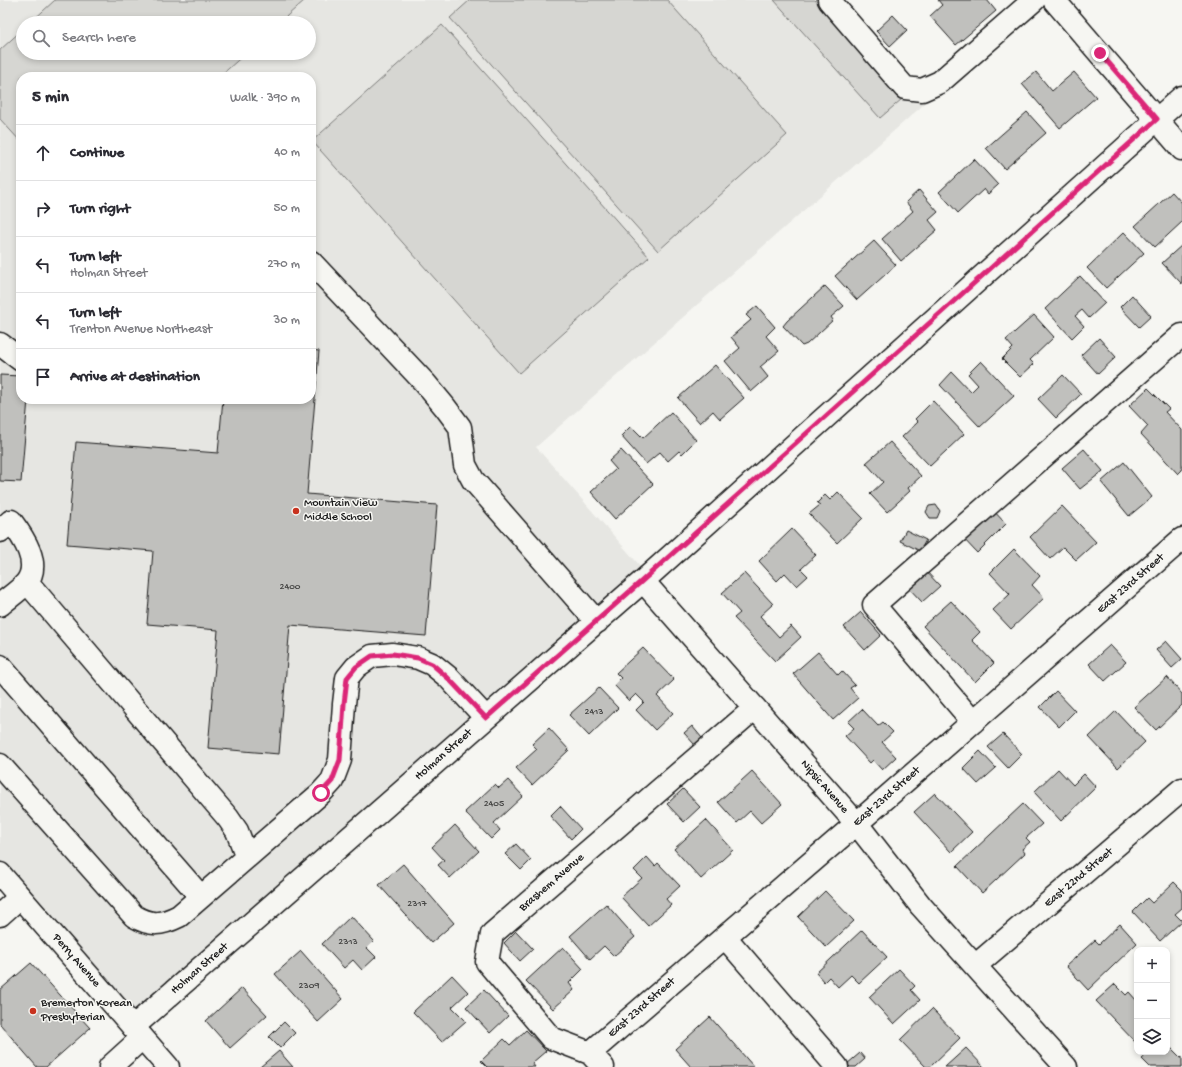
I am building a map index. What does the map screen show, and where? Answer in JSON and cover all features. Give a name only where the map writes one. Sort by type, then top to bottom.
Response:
[{"type":"street","points":[[829,0],[905,88],[922,90],[940,82],[1034,0]]},
{"type":"street","points":[[1054,0],[1182,149]]},
{"type":"street","name":"Holman Street","points":[[110,1067],[138,1032],[486,718],[597,622],[1182,97]]},
{"type":"street","points":[[316,267],[425,383],[445,407],[460,428],[465,465],[474,480],[597,622]]},
{"type":"street","points":[[973,722],[874,605],[1182,335]]},
{"type":"street","points":[[0,344],[16,356]]},
{"type":"street","points":[[0,605],[27,582],[32,572],[33,562],[25,542],[4,521]]},
{"type":"street","name":"East 23rd Street","points":[[597,1060],[725,937],[857,824],[1182,539]]},
{"type":"street","name":"Nipsic Avenue","points":[[643,580],[857,824],[921,906],[1066,1067]]},
{"type":"street","points":[[27,582],[228,818],[237,831],[247,858]]},
{"type":"street","points":[[0,765],[134,916],[145,922],[157,923],[169,921],[179,916],[321,793],[332,781],[340,760],[347,678],[356,667],[372,656],[393,654],[418,658],[432,664],[448,678],[486,718]]},
{"type":"street","points":[[0,666],[202,897]]},
{"type":"street","name":"Brashem Avenue","points":[[597,1060],[552,1038],[487,962],[492,934],[756,708]]},
{"type":"street","name":"East 22nd Street","points":[[975,966],[1182,789]]},
{"type":"street","name":"Perry Avenue","points":[[0,874],[168,1067]]},
{"type":"street","points":[[0,915],[20,897]]},
{"type":"street","points":[[725,937],[837,1067]]},
{"type":"shaded area","name":"Mountain View Middle School","points":[[0,0],[829,0],[930,99],[536,447],[649,576],[133,1027],[0,874]]},
{"type":"shaded area","points":[[55,0],[305,0],[287,16],[38,16]]},
{"type":"shaded area","points":[[470,0],[667,0],[787,135],[658,251],[450,18]]},
{"type":"shaded area","points":[[774,0],[815,0],[902,99],[880,118]]},
{"type":"shaded area","points":[[442,25],[649,257],[519,373],[316,145],[316,137]]},
{"type":"shaded area","points":[[16,35],[16,60],[238,60],[225,72],[16,72],[16,137],[0,119],[0,50]]},
{"type":"building","points":[[938,0],[987,0],[996,11],[956,45],[930,16],[942,5]]},
{"type":"building","points":[[893,15],[907,30],[890,46],[876,31]]},
{"type":"building","points":[[1036,72],[1052,91],[1074,72],[1096,97],[1060,128],[1022,84]]},
{"type":"building","points":[[1027,112],[1046,133],[1005,169],[986,148]]},
{"type":"building","points":[[974,159],[998,185],[988,194],[984,189],[958,213],[939,192]]},
{"type":"building","points":[[919,190],[938,212],[929,220],[937,230],[901,261],[882,239],[913,211],[906,202]]},
{"type":"building","points":[[1172,192],[1182,203],[1182,222],[1155,247],[1135,226]]},
{"type":"building","points":[[1124,232],[1144,253],[1106,288],[1087,268]]},
{"type":"building","points":[[874,241],[896,265],[857,300],[835,276]]},
{"type":"building","points":[[1182,245],[1182,284],[1162,263]]},
{"type":"building","points":[[1080,276],[1105,303],[1089,318],[1082,310],[1075,316],[1084,326],[1072,338],[1045,309]]},
{"type":"building","points":[[825,286],[844,306],[831,317],[833,320],[807,344],[802,346],[783,326]]},
{"type":"building","points":[[1132,295],[1151,316],[1139,327],[1120,307]]},
{"type":"building","points":[[757,306],[775,327],[766,336],[779,351],[760,367],[768,377],[751,392],[725,361],[740,348],[731,337],[751,320],[746,315]]},
{"type":"building","points":[[1034,315],[1054,337],[1030,360],[1034,364],[1020,377],[1002,359],[1013,348],[1006,340]]},
{"type":"building","points":[[1099,338],[1116,357],[1098,374],[1081,355]]},
{"type":"building","name":"Mountain View Middle School","points":[[316,351],[319,351],[316,387]]},
{"type":"building","points":[[981,361],[1014,396],[980,427],[940,385],[952,372],[971,392],[978,385],[968,374]]},
{"type":"building","points":[[715,365],[744,398],[720,419],[713,411],[700,423],[678,398]]},
{"type":"building","points":[[0,375],[16,376],[16,404],[28,404],[21,482],[0,481]]},
{"type":"building","points":[[1063,375],[1081,394],[1056,418],[1038,399]]},
{"type":"building","points":[[1148,388],[1169,409],[1165,412],[1182,430],[1182,470],[1178,474],[1141,434],[1148,426],[1129,406]]},
{"type":"building","points":[[933,401],[964,434],[930,466],[902,437],[918,422],[915,419]]},
{"type":"building","name":"Mountain View Middle School","points":[[223,404],[315,404],[307,494],[437,505],[426,636],[290,625],[279,754],[208,748],[218,630],[147,624],[153,551],[67,544],[76,442],[218,453]]},
{"type":"building","points":[[671,412],[696,440],[682,454],[679,451],[668,461],[660,452],[646,464],[621,436],[631,426],[643,438]]},
{"type":"building","points":[[890,442],[921,476],[908,488],[910,491],[887,512],[870,494],[883,482],[866,463]]},
{"type":"building","points":[[1084,449],[1103,471],[1080,489],[1062,468]]},
{"type":"building","points":[[621,450],[653,484],[615,519],[591,492],[616,469],[609,461]]},
{"type":"building","points":[[1124,462],[1152,497],[1129,516],[1101,482]]},
{"type":"building","points":[[838,492],[863,518],[837,543],[809,514],[820,505],[817,503],[825,495],[830,500]]},
{"type":"building","points":[[936,505],[940,511],[937,518],[930,518],[926,512],[929,506]]},
{"type":"building","points":[[1062,506],[1096,542],[1076,560],[1063,547],[1050,559],[1030,537]]},
{"type":"building","points":[[991,508],[1006,524],[977,553],[961,536]]},
{"type":"building","points":[[792,529],[816,555],[801,569],[808,576],[797,586],[785,573],[777,581],[759,561]]},
{"type":"building","points":[[906,530],[926,540],[920,551],[900,541]]},
{"type":"building","points":[[1014,549],[1040,576],[1032,585],[1044,598],[1011,629],[993,610],[1010,594],[990,573]]},
{"type":"building","points":[[924,569],[940,586],[922,602],[906,585]]},
{"type":"building","points":[[744,573],[773,604],[760,616],[779,637],[791,626],[801,637],[775,661],[734,618],[740,613],[722,593]]},
{"type":"building","points":[[951,601],[980,632],[972,640],[994,663],[975,682],[923,626]]},
{"type":"building","points":[[861,612],[881,635],[865,650],[844,627]]},
{"type":"building","points":[[1166,641],[1182,659],[1172,668],[1156,650]]},
{"type":"building","points":[[1110,645],[1126,662],[1105,681],[1089,664]]},
{"type":"building","points":[[643,648],[674,680],[657,696],[673,713],[655,730],[636,710],[644,702],[636,694],[629,701],[614,685],[621,678],[616,673]]},
{"type":"building","points":[[818,652],[838,675],[842,671],[855,685],[850,688],[858,698],[833,720],[793,674]]},
{"type":"building","points":[[1167,677],[1182,694],[1182,705],[1156,730],[1134,707]]},
{"type":"building","points":[[599,688],[618,708],[589,736],[569,715]]},
{"type":"building","points":[[1056,691],[1075,711],[1059,727],[1040,707]]},
{"type":"building","points":[[862,709],[878,726],[883,722],[893,732],[882,742],[896,757],[882,770],[873,760],[870,763],[845,736],[854,728],[848,722]]},
{"type":"building","points":[[1116,711],[1145,742],[1118,768],[1089,737]]},
{"type":"building","points":[[692,726],[702,738],[695,745],[684,733]]},
{"type":"building","points":[[549,728],[569,750],[532,785],[516,768],[537,749],[532,744]]},
{"type":"building","points":[[1003,734],[1022,754],[1008,768],[988,747]]},
{"type":"building","points":[[980,751],[996,768],[978,784],[963,768]]},
{"type":"building","points":[[1058,769],[1073,785],[1084,774],[1096,787],[1061,821],[1034,792]]},
{"type":"building","points":[[752,771],[782,804],[761,823],[750,811],[737,823],[718,802]]},
{"type":"building","points":[[508,780],[523,796],[494,823],[500,830],[491,839],[465,812],[495,784],[499,788]]},
{"type":"building","points":[[683,789],[700,807],[684,822],[667,804]]},
{"type":"building","points":[[935,793],[972,832],[951,852],[914,812]]},
{"type":"building","points":[[1023,804],[1042,824],[1026,838],[1030,842],[1022,849],[1025,853],[982,893],[957,866]]},
{"type":"building","points":[[560,806],[581,829],[571,839],[550,816]]},
{"type":"building","points":[[706,820],[733,850],[701,879],[674,849]]},
{"type":"building","points":[[455,825],[479,851],[450,878],[438,865],[444,860],[432,847]]},
{"type":"building","points":[[516,844],[531,860],[521,870],[505,854]]},
{"type":"building","points":[[647,857],[655,866],[658,863],[680,886],[666,899],[671,905],[648,926],[621,897],[642,878],[634,870]]},
{"type":"building","points":[[403,864],[454,923],[431,943],[379,885]]},
{"type":"building","points":[[1174,882],[1182,890],[1182,908],[1175,914],[1182,921],[1160,941],[1133,912],[1147,898],[1152,903]]},
{"type":"building","points":[[825,891],[854,921],[826,947],[798,917]]},
{"type":"building","points":[[606,904],[635,937],[614,956],[604,946],[590,959],[570,936]]},
{"type":"building","points":[[351,916],[374,941],[367,948],[376,957],[362,970],[353,960],[344,968],[322,944]]},
{"type":"building","points":[[1120,924],[1137,943],[1088,990],[1066,966],[1095,940],[1099,944]]},
{"type":"building","points":[[862,930],[887,957],[859,983],[851,975],[838,987],[829,977],[824,982],[816,973]]},
{"type":"building","points":[[516,931],[533,949],[520,961],[504,943]]},
{"type":"building","points":[[563,947],[583,969],[569,983],[574,990],[553,1009],[526,981]]},
{"type":"building","points":[[301,951],[343,999],[318,1022],[275,974]]},
{"type":"building","points":[[31,963],[90,1028],[46,1067],[37,1067],[0,1024],[0,990]]},
{"type":"building","points":[[899,969],[915,986],[911,990],[920,1000],[894,1024],[869,997]]},
{"type":"building","points":[[452,975],[468,992],[452,1007],[466,1021],[442,1042],[413,1012]]},
{"type":"building","points":[[1115,984],[1126,995],[1129,992],[1134,998],[1134,1041],[1096,1001]]},
{"type":"building","points":[[242,988],[267,1015],[230,1048],[206,1021]]},
{"type":"building","points":[[484,990],[508,1016],[490,1033],[466,1007]]},
{"type":"building","points":[[932,1009],[960,1038],[930,1067],[926,1067],[900,1040]]},
{"type":"building","points":[[710,1017],[754,1067],[691,1067],[675,1049]]},
{"type":"building","points":[[284,1022],[295,1033],[280,1048],[269,1037]]},
{"type":"building","points":[[526,1030],[546,1051],[532,1063],[535,1067],[487,1067],[481,1061],[504,1039],[510,1045]]},
{"type":"building","points":[[1170,1047],[1181,1058],[1182,1057],[1182,1067],[1150,1067],[1142,1059],[1147,1055],[1170,1055]]},
{"type":"building","points":[[966,1048],[984,1067],[945,1067]]},
{"type":"building","points":[[279,1051],[293,1067],[260,1067]]},
{"type":"building","points":[[860,1053],[865,1059],[856,1067],[850,1067],[847,1064]]},
{"type":"place","name":"Mountain View Middle School","points":[[296,511]]},
{"type":"place","name":"Bremerton Korean Presbyterian","points":[[33,1011]]},
{"type":"route","points":[[321,793],[332,781],[340,760],[347,678],[356,667],[372,656],[393,654],[418,658],[432,664],[448,678],[486,718],[643,580],[1157,119],[1100,53]]}]
